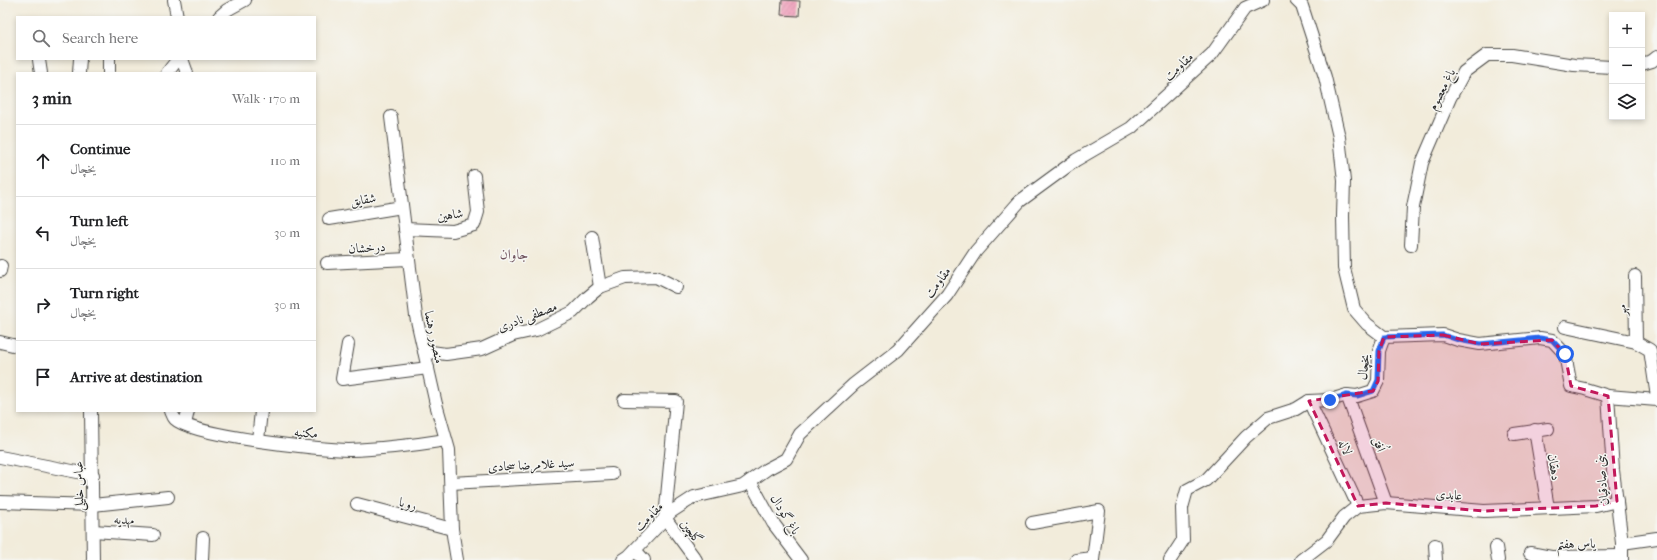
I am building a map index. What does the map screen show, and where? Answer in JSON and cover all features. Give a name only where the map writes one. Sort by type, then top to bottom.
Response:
[{"type":"street","points":[[174,0],[177,16]]},
{"type":"street","points":[[220,16],[227,10],[245,0]]},
{"type":"street","name":"مقاومت","points":[[623,560],[635,550],[671,512],[694,498],[743,486],[767,469],[786,459],[800,434],[854,384],[898,350],[947,295],[976,251],[1020,201],[1076,160],[1131,128],[1212,54],[1245,8],[1263,0]]},
{"type":"street","points":[[1296,0],[1302,6],[1325,77],[1339,137],[1344,181],[1344,268],[1354,309],[1367,324],[1384,337],[1443,335],[1458,340],[1480,344],[1540,338],[1552,340],[1565,354],[1571,386],[1608,396],[1657,398],[1653,350],[1636,342],[1565,327]]},
{"type":"street","name":"باغ معصوم","points":[[1411,245],[1413,207],[1422,163],[1450,98],[1464,72],[1487,54],[1512,55],[1574,65],[1609,67]]},
{"type":"street","points":[[1645,63],[1652,61],[1657,57]]},
{"type":"street","points":[[39,60],[41,72]]},
{"type":"street","points":[[79,72],[80,60]]},
{"type":"street","points":[[109,60],[109,72]]},
{"type":"street","points":[[168,72],[177,60]]},
{"type":"street","points":[[182,60],[187,72]]},
{"type":"street","name":"منصور رهنما","points":[[391,118],[416,316],[449,450],[452,529],[457,560]]},
{"type":"street","name":"شاهین","points":[[405,229],[453,231],[474,225],[478,212],[474,176]]},
{"type":"street","name":"شقایق","points":[[329,219],[402,207]]},
{"type":"street","points":[[592,237],[600,287]]},
{"type":"street","name":"درخشان","points":[[327,263],[408,259]]},
{"type":"street","name":"مهر","points":[[1635,276],[1636,342]]},
{"type":"street","name":"مصطفی نادری","points":[[424,351],[446,354],[482,349],[512,335],[536,330],[573,312],[600,287],[625,278],[656,277],[676,287]]},
{"type":"street","name":"یخچال","points":[[1170,560],[1183,540],[1182,508],[1187,490],[1206,480],[1246,437],[1268,418],[1296,409],[1309,401],[1330,400],[1347,395],[1357,396],[1373,391],[1378,380],[1379,351],[1384,337]]},
{"type":"street","points":[[0,342],[16,346]]},
{"type":"street","points":[[348,344],[342,379],[428,368]]},
{"type":"street","name":"اُفق","points":[[1347,395],[1386,503]]},
{"type":"street","name":"بنی صادقیان","points":[[1608,396],[1613,470],[1622,543],[1622,558]]},
{"type":"street","points":[[624,400],[676,400],[665,518]]},
{"type":"street","name":"لاله","points":[[1309,401],[1358,506]]},
{"type":"street","name":"عباس خلیلی","points":[[91,412],[93,560]]},
{"type":"street","name":"مکنیه","points":[[172,412],[175,419],[201,431],[289,445],[347,450],[399,447],[446,440]]},
{"type":"street","points":[[185,424],[188,412]]},
{"type":"street","points":[[258,440],[261,412]]},
{"type":"street","points":[[1514,434],[1548,429]]},
{"type":"street","name":"دهقان","points":[[1535,430],[1548,508]]},
{"type":"street","points":[[0,457],[93,475]]},
{"type":"street","name":"سید غلامرضا سجادی","points":[[451,483],[612,474]]},
{"type":"street","name":"باغ گودال","points":[[750,481],[773,523],[801,560]]},
{"type":"street","points":[[0,502],[93,505],[168,497]]},
{"type":"street","name":"عابدی","points":[[1358,506],[1386,503],[1484,511],[1596,506],[1617,501]]},
{"type":"street","name":"رویا","points":[[357,504],[452,529]]},
{"type":"street","points":[[1301,560],[1326,540],[1344,517],[1358,506]]},
{"type":"street","points":[[1032,523],[1099,511],[1093,559],[1076,560]]},
{"type":"street","name":"گلچین","points":[[665,518],[696,560]]},
{"type":"street","name":"مهدیه","points":[[93,531],[153,534]]},
{"type":"street","points":[[202,560],[203,538]]},
{"type":"street","points":[[1622,543],[1657,538]]},
{"type":"street","points":[[1435,545],[1436,560]]},
{"type":"street","points":[[1496,547],[1498,560]]},
{"type":"street","points":[[635,550],[644,560]]},
{"type":"street","name":"یاس هفتم","points":[[1530,553],[1550,558],[1622,558]]},
{"type":"highlighted area","points":[[1443,335],[1480,344],[1552,340],[1565,354],[1571,386],[1608,396],[1617,501],[1596,506],[1484,511],[1386,503],[1358,506],[1309,401],[1373,391],[1378,381],[1379,351],[1384,337]]},
{"type":"building","points":[[782,0],[800,1],[799,16],[781,15]]},
{"type":"district","name":"جاوان","points":[[514,254]]},
{"type":"route","points":[[1330,400],[1347,395],[1357,396],[1373,391],[1378,380],[1379,351],[1384,337],[1443,335],[1458,340],[1480,344],[1540,338],[1552,340],[1565,354]]}]
